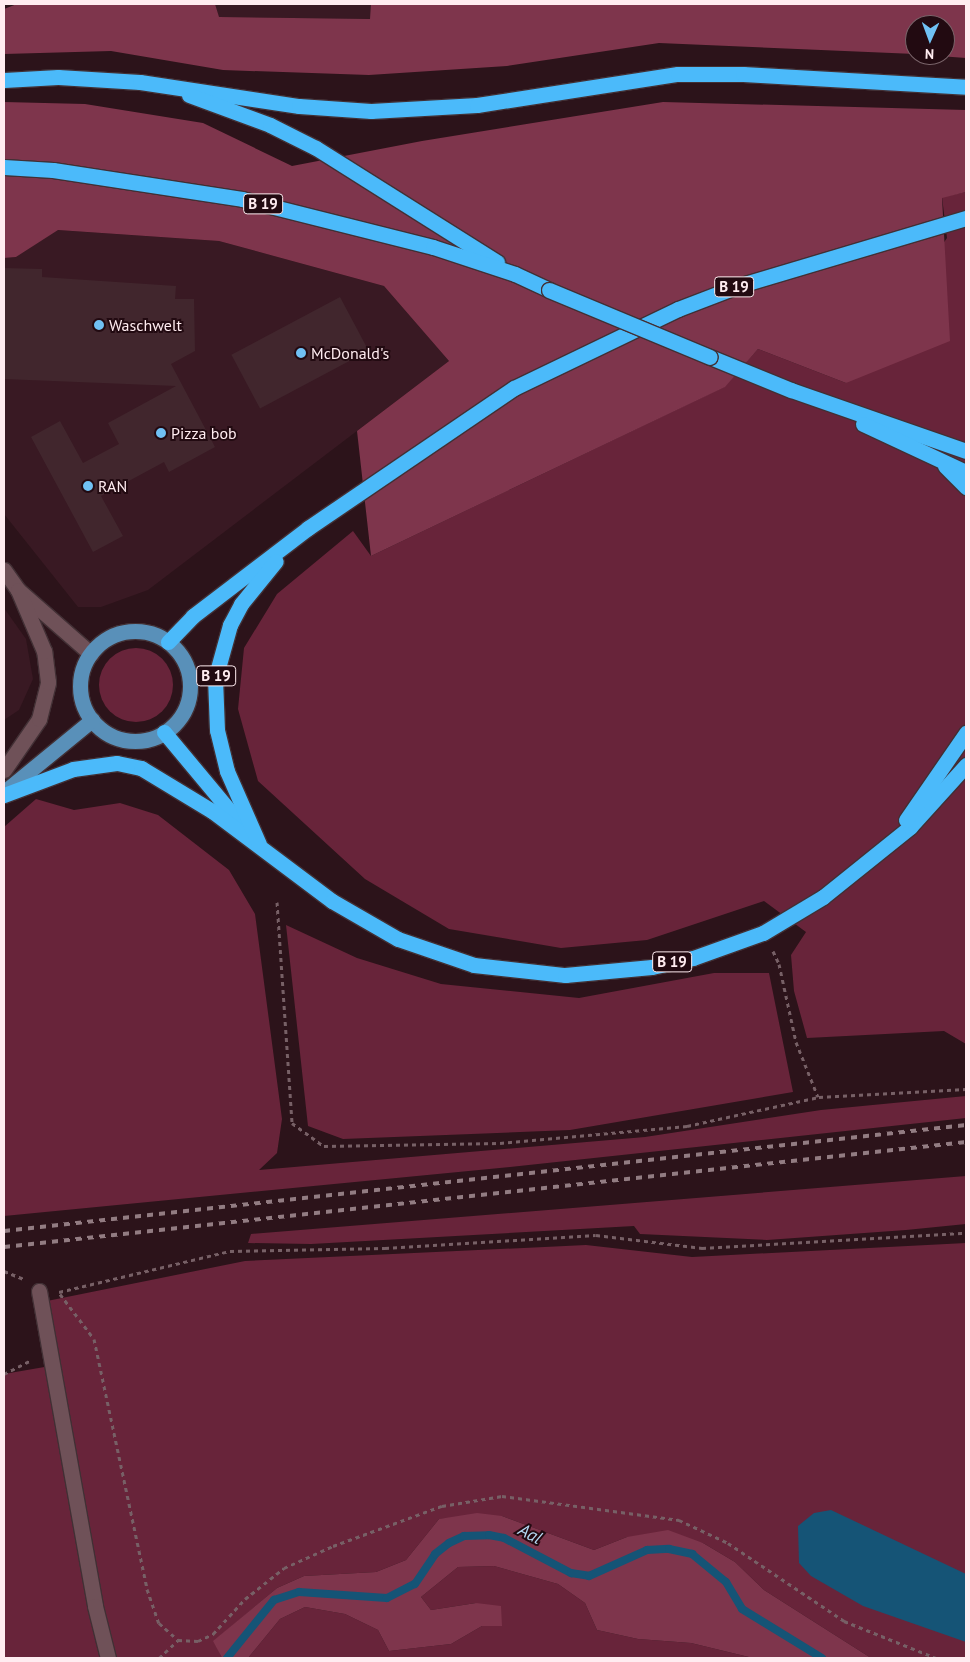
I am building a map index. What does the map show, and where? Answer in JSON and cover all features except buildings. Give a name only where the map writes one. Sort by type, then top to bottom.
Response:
[{"type":"highway","name":"B 19","points":[[4,80],[58,77],[140,82],[299,106],[371,111],[477,105],[678,74],[743,74],[966,87]]},
{"type":"highway","name":"B 19","points":[[140,82],[206,100],[316,148],[515,274]]},
{"type":"highway","name":"B 19","points":[[4,167],[53,170],[242,199],[433,247],[515,274],[549,290],[791,390],[966,451]]},
{"type":"highway","name":"B 19","points":[[168,642],[193,616],[308,528],[514,388],[585,352],[741,285],[966,218]]},
{"type":"highway","name":"B 19","points":[[791,390],[938,460],[966,487]]},
{"type":"highway","points":[[938,460],[966,472]]},
{"type":"highway","name":"B 19","points":[[308,528],[241,604],[221,646],[215,679],[217,730],[226,771],[260,846],[364,922],[435,955],[474,965],[521,972],[605,973],[693,958],[763,932],[823,897],[931,807],[966,765]]},
{"type":"highway","points":[[164,732],[260,846]]},
{"type":"highway","name":"B 19","points":[[880,849],[928,791],[966,733]]},
{"type":"highway","points":[[4,793],[72,768],[117,764],[141,768],[260,846]]},
{"type":"main road","points":[[135,631],[168,642],[185,662],[190,688],[183,713],[164,732],[152,738],[126,740],[113,736],[92,720],[80,687],[91,654],[110,638],[135,631]]},
{"type":"main road","points":[[4,793],[92,720]]},
{"type":"street","points":[[4,570],[18,590],[44,651],[48,682],[39,719],[4,770]]},
{"type":"street","points":[[18,590],[91,654]]},
{"type":"street","points":[[39,1291],[95,1606],[108,1658]]},
{"type":"path","points":[[277,902],[292,1123],[324,1146],[500,1143],[687,1126],[819,1097],[966,1089]]},
{"type":"path","points":[[763,932],[779,964],[796,1042],[819,1097]]},
{"type":"path","points":[[39,1291],[59,1292],[230,1251],[385,1248],[596,1235],[702,1248],[966,1233]]},
{"type":"path","points":[[59,1292],[94,1339],[147,1589],[159,1623],[178,1640],[198,1641],[213,1634],[245,1599],[284,1568],[333,1546],[442,1506],[502,1496],[679,1520],[728,1543],[844,1621],[936,1658]]},
{"type":"path","points":[[4,1374],[50,1350]]},
{"type":"path","points":[[158,1658],[178,1640]]},
{"type":"shaded area","points":[[17,4],[215,4],[219,17],[370,19],[371,4],[966,4],[966,58],[955,57],[955,15],[905,15],[905,54],[659,43],[507,66],[369,75],[223,70],[111,51],[4,54],[4,9]]},
{"type":"shaded area","points":[[215,4],[371,4],[371,19],[218,17]]},
{"type":"shaded area","points":[[4,102],[85,104],[203,123],[292,166],[422,141],[663,102],[966,110],[966,192],[942,198],[950,341],[846,383],[758,349],[725,387],[371,556],[357,431],[449,361],[384,286],[219,241],[58,230],[16,257],[4,258]]},
{"type":"shaded area","points":[[966,192],[966,1044],[944,1031],[807,1038],[794,991],[791,955],[806,932],[764,901],[647,940],[561,948],[449,929],[365,879],[258,781],[238,709],[244,648],[277,594],[353,531],[371,556],[724,387],[758,349],[846,383],[947,238],[942,197]]},
{"type":"shaded area","points":[[57,230],[219,241],[384,286],[449,361],[148,590],[101,607],[78,607],[4,514],[4,258],[16,257]]},
{"type":"shaded area","points":[[4,608],[26,639],[33,679],[19,710],[4,720]]},
{"type":"shaded area","points":[[136,648],[157,654],[167,664],[173,685],[167,706],[157,716],[136,722],[115,716],[105,706],[99,685],[105,664],[115,654]]},
{"type":"shaded area","points":[[36,799],[74,810],[120,803],[158,815],[229,870],[255,914],[282,1119],[277,1153],[259,1170],[645,1137],[821,1110],[966,1096],[966,1118],[510,1167],[4,1216],[4,827]]},
{"type":"shaded area","points":[[286,925],[357,958],[441,984],[579,998],[714,973],[769,973],[793,1092],[570,1130],[343,1139],[308,1126]]},
{"type":"shaded area","points":[[966,1176],[966,1224],[906,1230],[767,1240],[640,1234],[634,1226],[311,1244],[248,1243],[251,1234]]},
{"type":"shaded area","points":[[966,1243],[966,1658],[871,1658],[764,1590],[735,1562],[703,1543],[627,1537],[594,1550],[502,1516],[439,1519],[406,1560],[376,1572],[304,1576],[277,1588],[214,1641],[222,1658],[4,1658],[4,1374],[56,1365],[47,1301],[245,1261],[586,1245],[692,1257]]},
{"type":"shaded area","points":[[477,1513],[502,1516],[594,1550],[627,1537],[668,1530],[703,1543],[735,1562],[764,1590],[871,1658],[753,1658],[691,1643],[638,1639],[597,1630],[585,1603],[558,1584],[494,1566],[458,1567],[421,1597],[431,1610],[476,1603],[501,1606],[502,1626],[482,1626],[451,1644],[389,1651],[378,1630],[345,1614],[305,1607],[280,1619],[248,1658],[222,1658],[213,1641],[277,1588],[304,1576],[376,1572],[406,1560],[439,1519]]},
{"type":"shaded area","points":[[494,1566],[558,1584],[585,1603],[597,1630],[638,1639],[691,1643],[753,1658],[248,1658],[280,1619],[305,1607],[345,1614],[378,1630],[389,1651],[451,1644],[482,1626],[501,1626],[476,1603],[431,1610],[421,1597],[458,1567]]},
{"type":"water","points":[[831,1510],[966,1574],[966,1642],[863,1606],[811,1576],[799,1563],[798,1526],[814,1513]]},
{"type":"waterway","name":"Aal","points":[[227,1658],[274,1600],[299,1592],[387,1598],[415,1584],[435,1554],[449,1543],[464,1536],[489,1535],[504,1538],[571,1573],[589,1576],[647,1550],[669,1549],[692,1554],[726,1582],[742,1609],[822,1658]]},
{"type":"railway","points":[[4,1231],[966,1125]]},
{"type":"railway","points":[[4,1247],[966,1142]]},
{"type":"place","name":"Waschwelt","points":[[99,325]]},
{"type":"place","name":"McDonald's","points":[[301,353]]},
{"type":"place","name":"Pizza bob","points":[[161,433]]},
{"type":"place","name":"RAN","points":[[88,486]]}]
